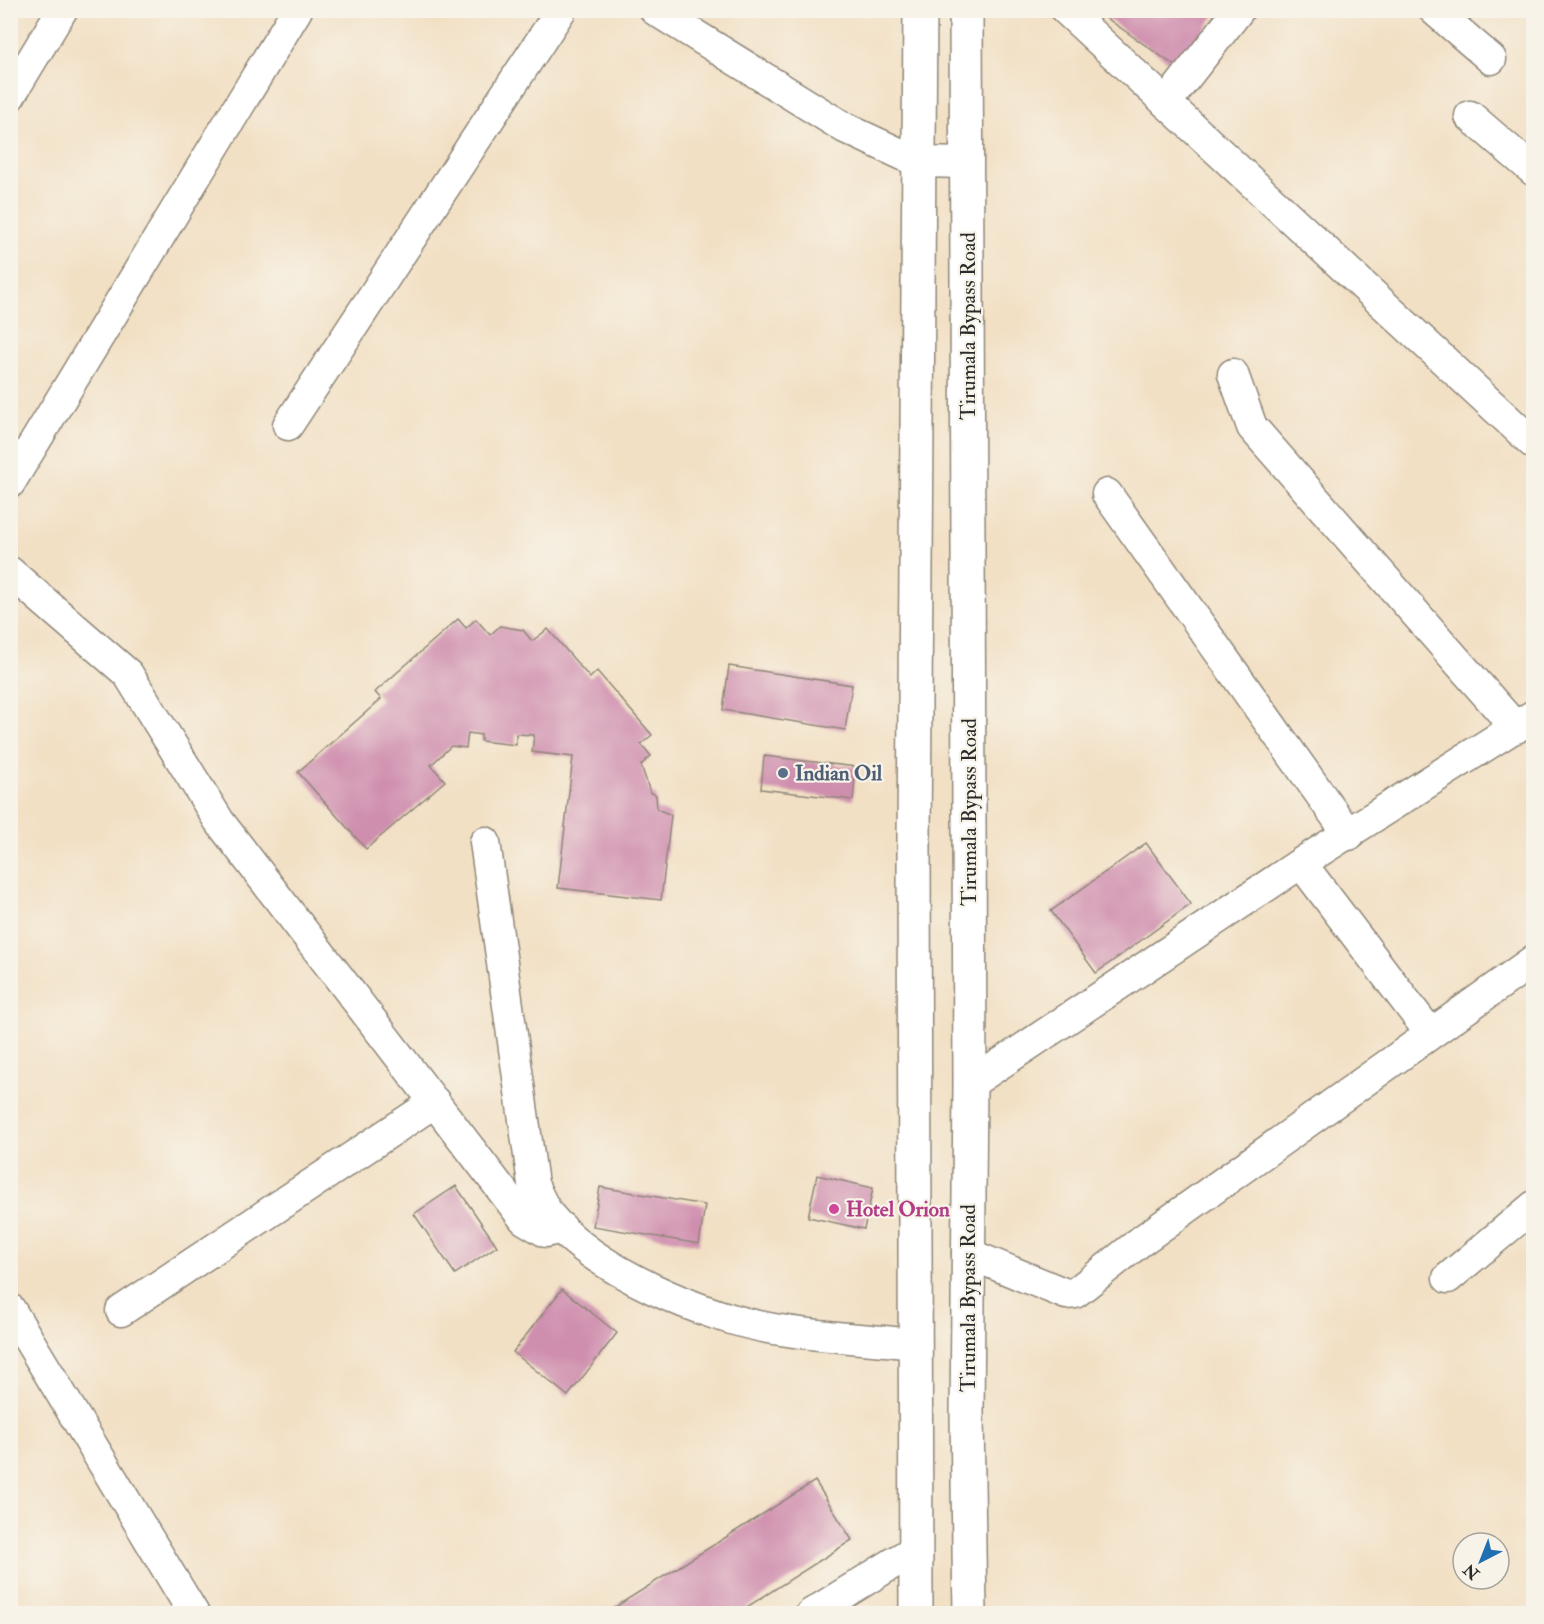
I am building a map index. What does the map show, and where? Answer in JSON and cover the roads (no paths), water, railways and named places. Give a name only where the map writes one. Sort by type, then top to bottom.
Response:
[{"type":"main road","points":[[916,1614],[914,830],[920,10]]},
{"type":"main road","name":"Tirumala Bypass Road","points":[[966,10],[970,1084],[967,1415],[970,1614]]},
{"type":"main road","points":[[915,1413],[967,1415]]},
{"type":"street","points":[[10,96],[62,10]]},
{"type":"street","points":[[10,483],[297,10]]},
{"type":"street","points":[[288,425],[561,10]]},
{"type":"street","points":[[655,10],[845,128],[918,162],[967,163]]},
{"type":"street","points":[[1066,10],[1533,444]]},
{"type":"street","points":[[1166,103],[1239,10]]},
{"type":"street","points":[[1434,10],[1491,59]]},
{"type":"street","points":[[1470,116],[1533,171]]},
{"type":"street","points":[[970,1084],[1301,863],[1349,835],[1525,722],[1252,428],[1233,374]]},
{"type":"street","points":[[1107,494],[1349,835]]},
{"type":"street","points":[[10,572],[128,674],[219,821],[524,1219],[546,1232],[562,1228]]},
{"type":"street","points":[[485,842],[533,1184],[550,1216],[576,1242],[614,1268],[706,1312],[773,1329],[915,1344]]},
{"type":"street","points":[[1301,863],[1430,1033]]},
{"type":"street","points":[[967,1253],[1066,1294],[1075,1293],[1141,1241],[1533,960]]},
{"type":"street","points":[[121,1311],[435,1102]]},
{"type":"street","points":[[1448,1278],[1533,1206]]},
{"type":"street","points":[[10,1309],[194,1614]]},
{"type":"street","points":[[811,1614],[916,1549]]},
{"type":"place","name":"Indian Oil","points":[[783,773]]},
{"type":"place","name":"Hotel Orion","points":[[834,1209]]}]
